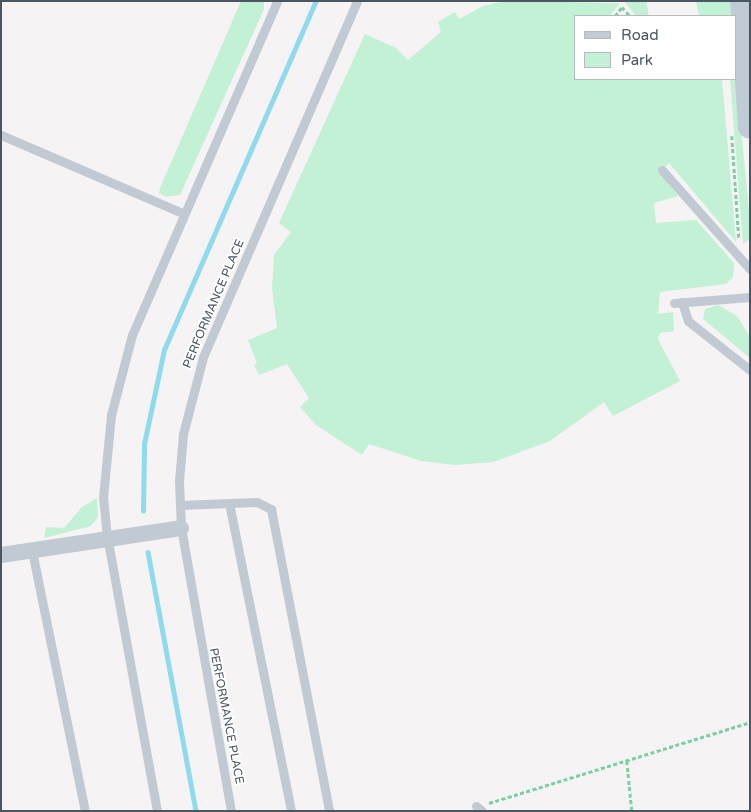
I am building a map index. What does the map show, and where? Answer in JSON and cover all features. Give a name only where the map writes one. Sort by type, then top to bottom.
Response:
[{"type":"street","points":[[741,130],[748,50],[742,1]]},
{"type":"street","points":[[1,555],[181,528]]},
{"type":"lane","points":[[157,811],[107,538],[103,497],[105,465],[120,372],[132,336],[277,1]]},
{"type":"lane","name":"PERFORMANCE PLACE","points":[[231,811],[181,528],[180,505],[184,434],[203,357],[357,1]]},
{"type":"lane","points":[[1,135],[184,214]]},
{"type":"lane","points":[[662,170],[750,269]]},
{"type":"lane","points":[[750,296],[678,303],[688,321],[750,370]]},
{"type":"lane","points":[[180,505],[256,502],[271,509],[329,811]]},
{"type":"lane","points":[[229,503],[291,811]]},
{"type":"lane","points":[[32,551],[85,811]]},
{"type":"path","points":[[616,15],[622,7],[629,15]]},
{"type":"path","points":[[739,244],[741,130]]},
{"type":"path","points":[[479,808],[750,722]]},
{"type":"path","points":[[627,761],[632,811]]},
{"type":"green space","points":[[241,1],[264,1],[264,9],[180,195],[166,197],[159,193],[160,188]]},
{"type":"green space","points":[[504,1],[620,3],[611,15],[574,15],[574,80],[722,80],[736,242],[669,163],[660,172],[678,196],[654,203],[656,223],[696,220],[734,263],[733,277],[726,284],[660,292],[658,314],[673,312],[674,331],[660,333],[658,339],[680,381],[613,416],[604,402],[550,441],[493,462],[456,465],[421,461],[369,444],[362,455],[316,425],[300,407],[309,398],[287,364],[259,375],[254,365],[257,363],[248,340],[277,328],[272,288],[274,255],[291,232],[279,223],[365,34],[396,48],[408,60],[441,32],[438,22],[455,12],[459,19],[483,6]]},
{"type":"green space","points":[[624,1],[646,1],[649,15],[635,15]]},
{"type":"green space","points":[[696,1],[732,1],[735,15],[699,15]]},
{"type":"green space","points":[[736,77],[750,221],[750,239],[743,244],[730,80],[736,80]]},
{"type":"green space","points":[[718,305],[737,316],[750,337],[750,358],[703,319],[705,309]]},
{"type":"green space","points":[[97,498],[98,517],[91,526],[44,538],[46,527],[64,528],[82,507]]},
{"type":"waterway","points":[[143,511],[144,444],[164,350],[316,1]]},
{"type":"waterway","points":[[148,552],[196,811]]}]
